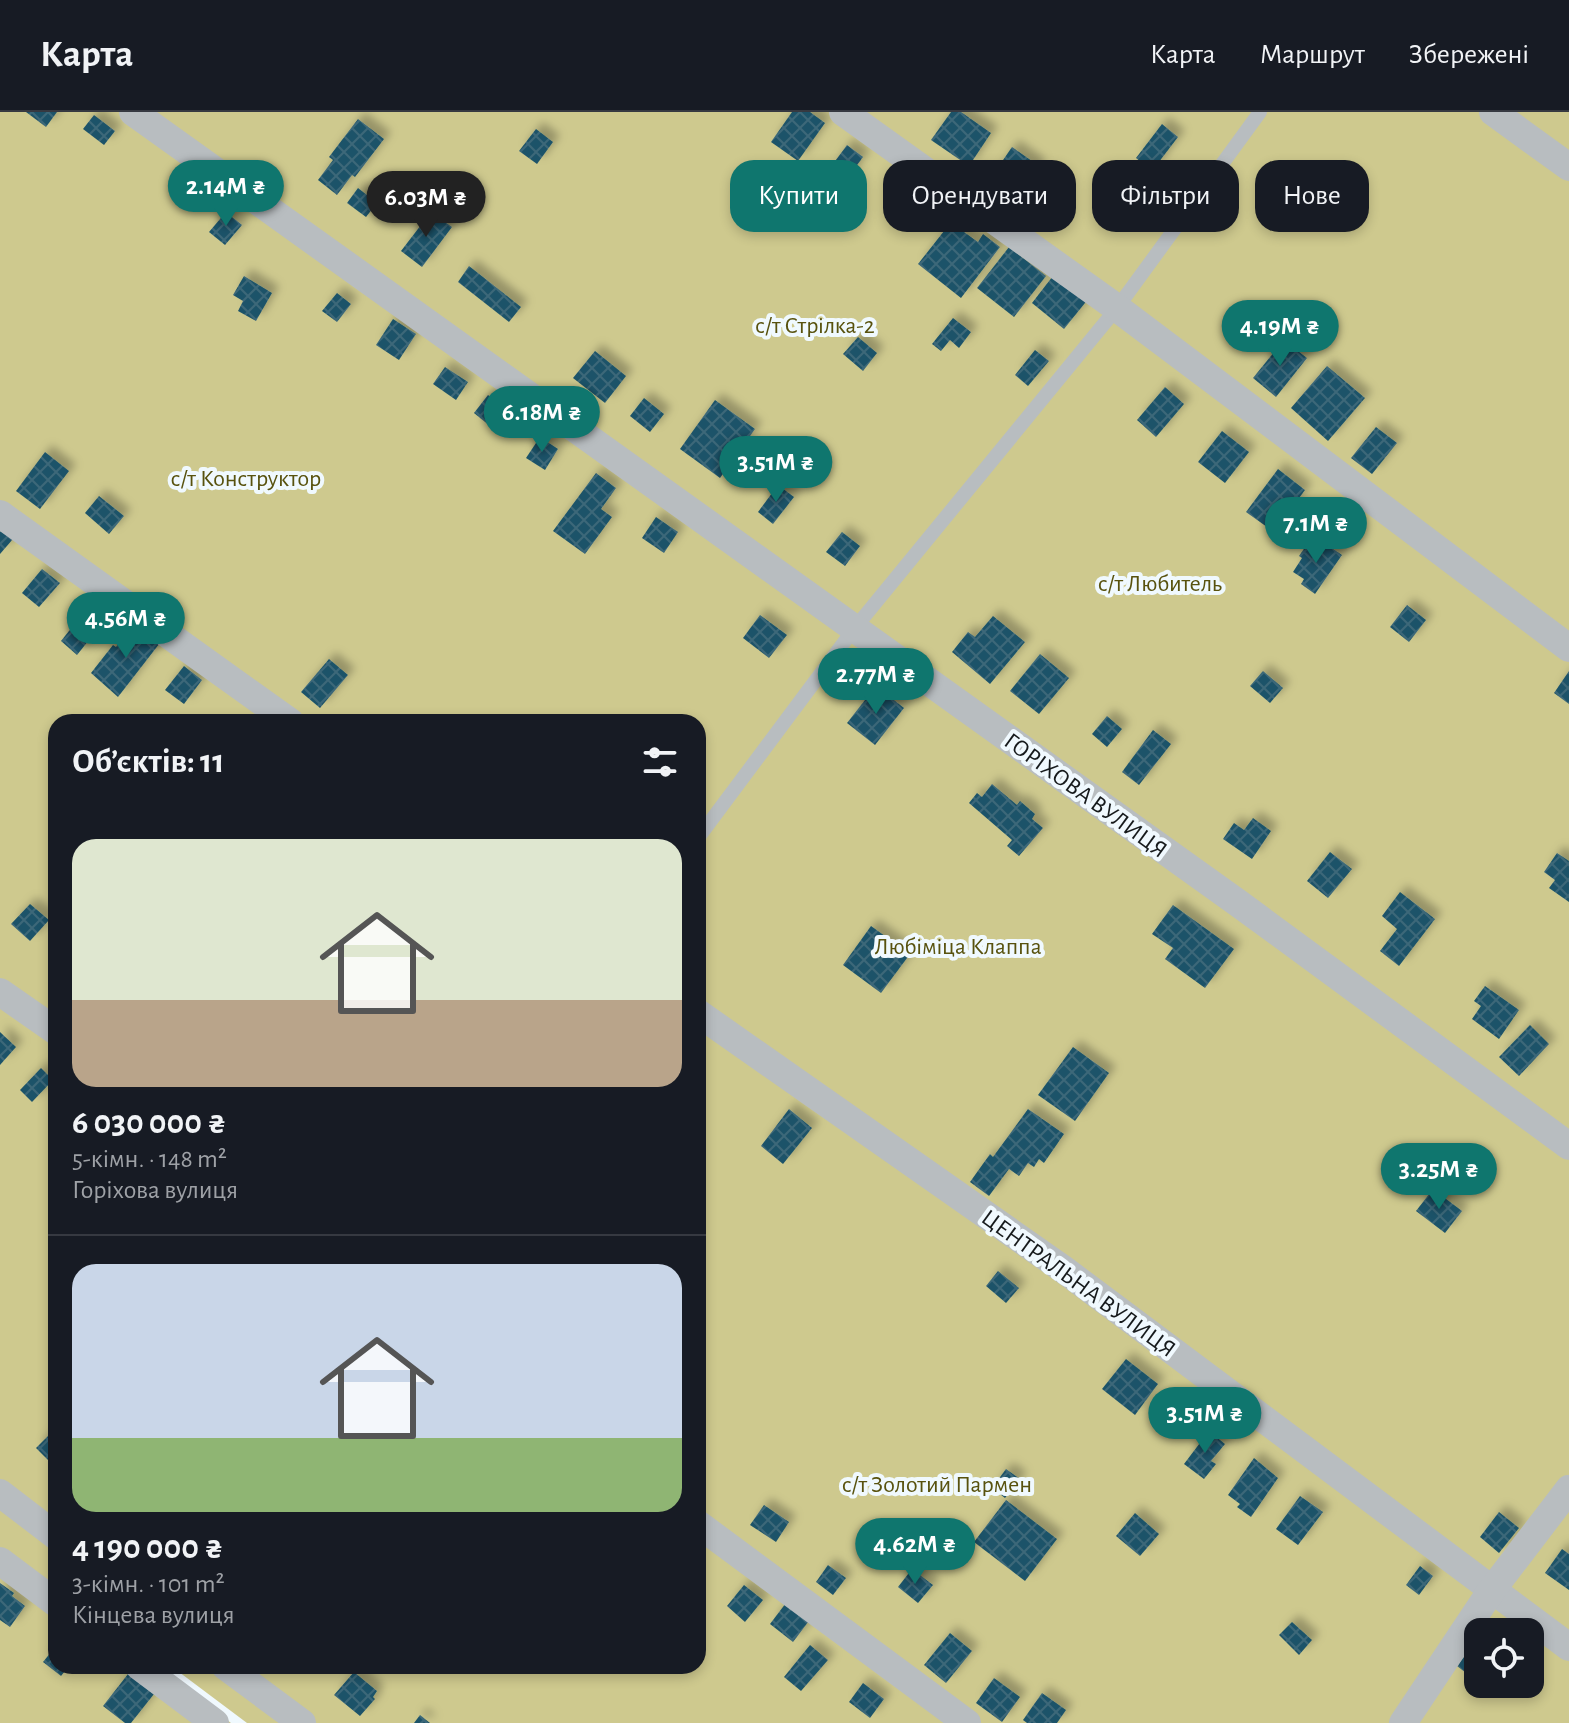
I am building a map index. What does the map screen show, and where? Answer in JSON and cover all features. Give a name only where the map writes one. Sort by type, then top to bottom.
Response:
[{"type":"street","name":"ГОРІХОВА ВУЛИЦЯ","points":[[133,112],[1238,903],[1569,1146]]},
{"type":"street","points":[[843,112],[1117,308],[1569,648]]},
{"type":"street","points":[[1493,112],[1569,167]]},
{"type":"street","points":[[0,514],[279,714]]},
{"type":"street","points":[[0,992],[48,1025]]},
{"type":"street","name":"ЦЕНТРАЛЬНА ВУЛИЦЯ","points":[[706,1019],[1063,1269],[1569,1647]]},
{"type":"street","points":[[1403,1723],[1491,1591],[1569,1489]]},
{"type":"street","points":[[0,1493],[48,1530]]},
{"type":"street","points":[[706,1530],[967,1723]]},
{"type":"street","points":[[0,1561],[48,1597]]},
{"type":"street","points":[[150,1674],[215,1723]]},
{"type":"street","points":[[236,1674],[302,1723]]},
{"type":"lane","points":[[706,827],[854,629],[1117,308],[1260,112]]},
{"type":"green space","points":[[0,112],[1569,112],[1569,1723],[247,1723],[182,1674],[706,1674],[706,714],[48,714],[48,1674],[171,1674],[231,1723],[0,1723]]},
{"type":"building","points":[[26,112],[57,112],[46,127]]},
{"type":"building","points":[[792,112],[810,112],[825,123],[799,160],[771,142]]},
{"type":"building","points":[[951,112],[961,112],[991,133],[973,160],[960,160],[931,140]]},
{"type":"building","points":[[94,115],[115,131],[104,145],[83,129]]},
{"type":"building","points":[[358,119],[384,139],[337,195],[318,180],[333,160],[329,157]]},
{"type":"building","points":[[1162,124],[1178,137],[1160,160],[1136,158]]},
{"type":"building","points":[[536,129],[553,142],[537,164],[519,151]]},
{"type":"building","points":[[847,145],[863,157],[861,160],[836,160]]},
{"type":"building","points":[[1012,147],[1030,160],[1003,160]]},
{"type":"building","points":[[358,188],[377,203],[366,217],[347,203]]},
{"type":"building","points":[[226,212],[242,225],[225,245],[209,232]]},
{"type":"building","points":[[431,212],[452,227],[422,267],[401,251]]},
{"type":"building","points":[[943,232],[964,232],[978,242],[983,234],[1000,247],[961,298],[918,264]]},
{"type":"building","points":[[1009,247],[1046,276],[1014,317],[977,288]]},
{"type":"building","points":[[469,266],[521,307],[509,322],[458,282]]},
{"type":"building","points":[[1056,272],[1089,298],[1064,329],[1032,303]]},
{"type":"building","points":[[244,276],[272,293],[256,321],[238,311],[243,301],[233,295]]},
{"type":"building","points":[[337,293],[351,304],[337,322],[322,311]]},
{"type":"building","points":[[953,318],[971,332],[959,348],[950,340],[941,351],[932,344]]},
{"type":"building","points":[[393,319],[416,334],[399,360],[376,345]]},
{"type":"building","points":[[858,337],[877,353],[863,371],[843,354]]},
{"type":"building","points":[[1284,340],[1307,358],[1276,397],[1253,378]]},
{"type":"building","points":[[1035,350],[1049,361],[1028,386],[1015,375]]},
{"type":"building","points":[[595,351],[626,376],[605,403],[573,378]]},
{"type":"building","points":[[1327,366],[1365,398],[1328,441],[1291,408]]},
{"type":"building","points":[[445,367],[468,382],[456,400],[433,384]]},
{"type":"building","points":[[1165,387],[1184,404],[1156,437],[1137,420]]},
{"type":"building","points":[[488,395],[505,408],[490,426],[474,413]]},
{"type":"building","points":[[644,398],[664,414],[650,432],[630,416]]},
{"type":"building","points":[[715,400],[755,429],[720,478],[680,449]]},
{"type":"building","points":[[1376,427],[1397,443],[1372,474],[1351,458]]},
{"type":"building","points":[[1222,431],[1249,452],[1225,483],[1198,462]]},
{"type":"building","points":[[540,437],[558,449],[545,470],[526,458]]},
{"type":"building","points":[[45,452],[69,471],[40,509],[16,491]]},
{"type":"building","points":[[1278,469],[1305,490],[1274,532],[1246,512]]},
{"type":"building","points":[[596,473],[616,488],[601,509],[612,517],[585,554],[553,531]]},
{"type":"building","points":[[778,485],[794,497],[773,524],[758,512]]},
{"type":"building","points":[[99,496],[124,516],[109,534],[85,513]]},
{"type":"building","points":[[656,517],[678,532],[664,553],[642,538]]},
{"type":"building","points":[[2,529],[13,539],[0,554],[0,532]]},
{"type":"building","points":[[842,532],[860,546],[845,566],[826,552]]},
{"type":"building","points":[[1317,538],[1342,555],[1315,594],[1301,584],[1304,579],[1293,572],[1308,543],[1312,546]]},
{"type":"building","points":[[42,569],[60,583],[39,607],[22,593]]},
{"type":"building","points":[[1407,605],[1426,620],[1409,642],[1390,627]]},
{"type":"building","points":[[88,607],[105,620],[77,655],[61,641]]},
{"type":"building","points":[[760,615],[787,635],[769,658],[743,638]]},
{"type":"building","points":[[993,616],[1025,642],[990,684],[952,652],[968,632],[975,637]]},
{"type":"building","points":[[143,623],[163,639],[118,697],[91,673],[113,645],[116,647],[120,642],[125,646]]},
{"type":"building","points":[[1040,654],[1069,678],[1039,714],[1010,691]]},
{"type":"building","points":[[329,659],[348,675],[320,708],[301,692]]},
{"type":"building","points":[[184,666],[202,680],[184,704],[165,690]]},
{"type":"building","points":[[1263,671],[1283,688],[1270,703],[1250,686]]},
{"type":"building","points":[[1569,671],[1569,704],[1554,693]]},
{"type":"building","points":[[876,686],[904,708],[875,745],[847,723]]},
{"type":"building","points":[[1107,716],[1122,729],[1107,747],[1092,734]]},
{"type":"building","points":[[1153,730],[1171,744],[1139,785],[1122,772]]},
{"type":"building","points":[[992,784],[1017,805],[1020,801],[1035,814],[1032,819],[1043,828],[1019,856],[1007,846],[1012,840],[969,803],[977,793],[982,797]]},
{"type":"building","points":[[1253,818],[1271,831],[1252,859],[1223,839],[1234,823],[1244,830]]},
{"type":"building","points":[[1330,852],[1352,869],[1328,898],[1307,881]]},
{"type":"building","points":[[1557,853],[1569,861],[1569,902],[1549,888],[1555,880],[1544,872]]},
{"type":"building","points":[[1400,892],[1435,919],[1399,966],[1380,951],[1397,929],[1382,916]]},
{"type":"building","points":[[30,904],[48,919],[30,941],[11,924]]},
{"type":"building","points":[[1173,905],[1234,949],[1205,988],[1165,959],[1173,948],[1152,934]]},
{"type":"building","points":[[871,926],[910,954],[881,993],[843,965]]},
{"type":"building","points":[[1485,986],[1519,1010],[1499,1039],[1472,1019],[1481,1006],[1474,1001]]},
{"type":"building","points":[[1530,1025],[1549,1044],[1519,1076],[1499,1057]]},
{"type":"building","points":[[0,1032],[16,1047],[0,1065]]},
{"type":"building","points":[[1073,1047],[1109,1073],[1075,1121],[1038,1095]]},
{"type":"building","points":[[41,1068],[48,1075],[48,1085],[32,1102],[20,1090]]},
{"type":"building","points":[[789,1109],[812,1128],[783,1164],[761,1146]]},
{"type":"building","points":[[1028,1109],[1064,1134],[1044,1163],[1039,1159],[1034,1167],[1028,1163],[1019,1176],[1009,1169],[989,1196],[970,1182],[990,1154],[993,1157]]},
{"type":"building","points":[[1433,1189],[1462,1211],[1445,1233],[1416,1211]]},
{"type":"building","points":[[998,1271],[1019,1288],[1006,1303],[986,1286]]},
{"type":"building","points":[[1126,1359],[1158,1384],[1135,1415],[1102,1389]]},
{"type":"building","points":[[1209,1431],[1225,1444],[1211,1461],[1216,1464],[1204,1479],[1184,1464]]},
{"type":"building","points":[[48,1436],[48,1460],[36,1448]]},
{"type":"building","points":[[1254,1458],[1278,1478],[1251,1517],[1237,1507],[1240,1504],[1228,1495]]},
{"type":"building","points":[[1006,1469],[1020,1479],[1005,1498],[992,1488]]},
{"type":"building","points":[[1300,1496],[1323,1512],[1298,1545],[1276,1529]]},
{"type":"building","points":[[1006,1500],[1057,1539],[1025,1581],[974,1542]]},
{"type":"building","points":[[764,1505],[789,1522],[776,1542],[750,1525]]},
{"type":"building","points":[[1499,1512],[1519,1528],[1499,1553],[1480,1537]]},
{"type":"building","points":[[1135,1513],[1159,1534],[1140,1556],[1116,1536]]},
{"type":"building","points":[[1562,1549],[1569,1554],[1569,1590],[1545,1573]]},
{"type":"building","points":[[828,1565],[846,1578],[833,1595],[816,1582]]},
{"type":"building","points":[[1420,1566],[1433,1576],[1419,1595],[1406,1585]]},
{"type":"building","points":[[912,1569],[933,1585],[918,1603],[898,1587]]},
{"type":"building","points":[[0,1583],[25,1606],[10,1627],[0,1620]]},
{"type":"building","points":[[744,1585],[763,1600],[745,1622],[727,1606]]},
{"type":"building","points":[[789,1599],[812,1617],[793,1642],[770,1624]]},
{"type":"building","points":[[1292,1622],[1312,1640],[1299,1655],[1279,1635]]},
{"type":"building","points":[[950,1633],[972,1651],[946,1683],[924,1665]]},
{"type":"building","points":[[810,1645],[828,1660],[801,1691],[784,1677]]},
{"type":"building","points":[[1464,1656],[1464,1671],[1457,1666]]},
{"type":"building","points":[[128,1674],[154,1694],[131,1723],[125,1723],[103,1706]]},
{"type":"building","points":[[352,1674],[377,1691],[373,1697],[375,1699],[360,1716],[334,1695]]},
{"type":"building","points":[[994,1678],[1020,1697],[1002,1722],[976,1703]]},
{"type":"building","points":[[863,1683],[884,1699],[870,1718],[849,1702]]},
{"type":"building","points":[[1042,1693],[1066,1710],[1057,1723],[1027,1723],[1023,1720]]},
{"type":"building","points":[[420,1715],[430,1723],[414,1723]]},
{"type":"park label","name":"с/т Стрілка-2","points":[[815,325]]},
{"type":"park label","name":"с/т Конструктор","points":[[246,478]]},
{"type":"park label","name":"с/т Любитель","points":[[1160,583]]},
{"type":"park label","name":"Любіміца Клаппа","points":[[958,946]]},
{"type":"park label","name":"с/т Золотий Пармен","points":[[937,1484]]}]
